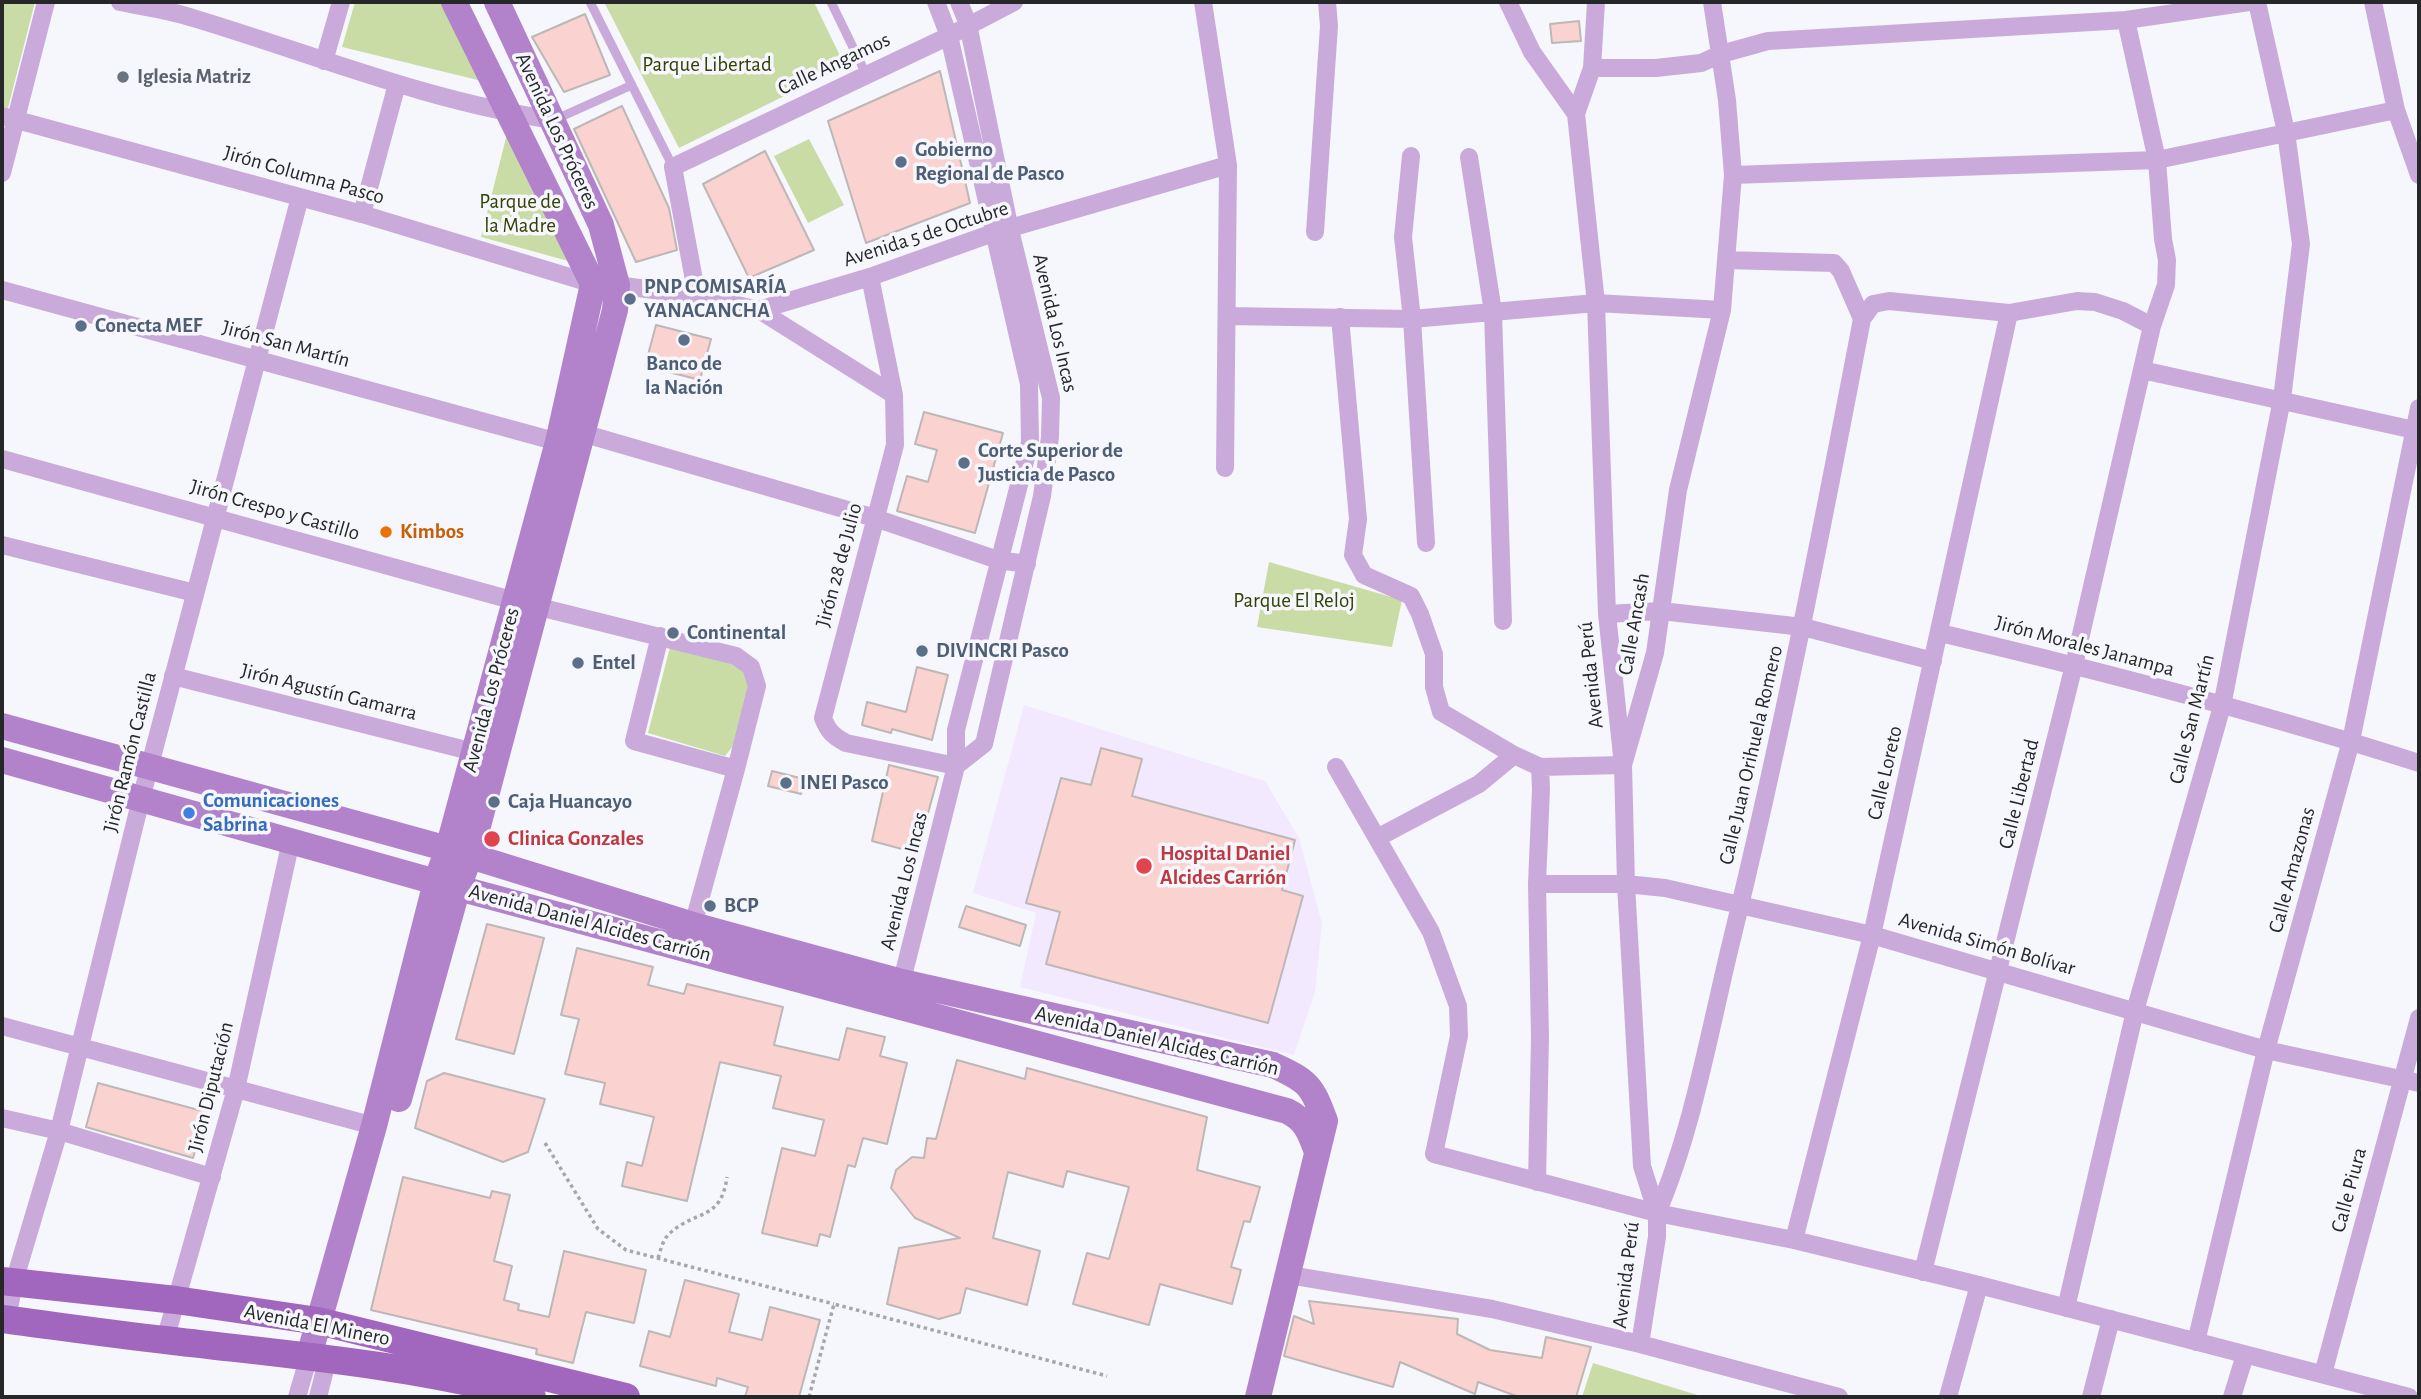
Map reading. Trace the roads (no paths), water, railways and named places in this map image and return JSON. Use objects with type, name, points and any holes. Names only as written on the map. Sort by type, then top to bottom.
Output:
[{"type":"main road","name":"Avenida El Minero","points":[[8,1281],[176,1300],[327,1323],[444,1364],[573,1390],[626,1397]]},
{"type":"main road","name":"Avenida El Minero","points":[[5,1319],[319,1357],[444,1364],[469,1389],[531,1397]]},
{"type":"street","points":[[2,173],[9,118],[46,2]]},
{"type":"street","points":[[120,2],[193,9],[324,61],[397,84],[508,114],[554,120]]},
{"type":"street","points":[[324,61],[341,2]]},
{"type":"street","name":"Avenida Los Próceres","points":[[454,2],[508,114],[605,284]]},
{"type":"street","name":"Avenida Los Próceres","points":[[318,1397],[319,1357],[374,1126],[459,853],[570,438],[605,284],[601,225],[497,2]]},
{"type":"street","name":"Avenida Los Incas","points":[[936,2],[949,36],[1051,398],[1051,437],[1042,496],[984,744],[956,766]]},
{"type":"street","name":"Avenida Los Incas","points":[[899,995],[956,766],[956,730],[1030,442],[1029,384],[1019,347],[968,24],[959,2]]},
{"type":"street","name":"Calle Angamos","points":[[673,167],[949,36],[1014,2]]},
{"type":"street","points":[[1203,2],[1228,165],[1226,468]]},
{"type":"street","points":[[1315,232],[1329,26],[1327,2]]},
{"type":"street","points":[[1508,2],[1532,52],[1576,114]]},
{"type":"street","name":"Avenida Perú","points":[[1597,2],[1592,68],[1576,114],[1596,303],[1607,614],[1623,765],[1626,884],[1642,1166],[1657,1213],[1657,1237],[1640,1344]]},
{"type":"street","name":"Calle Ancash","points":[[1623,765],[1655,653],[1678,490],[1722,310],[1733,175],[1721,54],[1712,2]]},
{"type":"street","points":[[1592,68],[1701,63],[1721,54],[1768,41],[2126,20],[2249,2]]},
{"type":"street","name":"Calle San Martín","points":[[2066,1308],[2135,1011],[2222,706],[2281,399],[2301,244],[2286,132],[2257,2]]},
{"type":"street","points":[[2373,2],[2396,110],[2419,175]]},
{"type":"street","name":"Calle Libertad","points":[[1923,1272],[2074,665],[2152,326],[2166,285],[2167,260],[2157,160],[2126,20]]},
{"type":"street","points":[[362,214],[397,84]]},
{"type":"street","points":[[1733,175],[2157,160],[2396,110]]},
{"type":"street","name":"Jirón Columna Pasco","points":[[9,118],[362,214],[605,284],[697,296],[759,310]]},
{"type":"street","points":[[1411,156],[1404,237],[1412,318],[1426,543]]},
{"type":"street","points":[[1469,157],[1493,312],[1503,621]]},
{"type":"street","name":"Avenida 5 de Octubre","points":[[759,310],[870,277],[1002,231],[1228,165]]},
{"type":"street","points":[[673,167],[697,296]]},
{"type":"street","name":"Jirón Ramón Castilla","points":[[5,1319],[8,1281],[60,1131],[141,799],[300,197]]},
{"type":"street","points":[[1726,260],[1834,263],[1868,312],[1889,301],[2009,313],[2077,301],[2095,302],[2123,311],[2152,326]]},
{"type":"street","name":"Jirón 28 de Julio","points":[[870,277],[894,395],[895,445],[823,718],[827,729],[846,743],[956,766]]},
{"type":"street","name":"Jirón San Martín","points":[[2,290],[257,359],[875,518],[998,560],[1027,564]]},
{"type":"street","points":[[1227,316],[1412,318],[1596,303],[1722,310]]},
{"type":"street","points":[[759,310],[894,395]]},
{"type":"street","name":"Calle Juan Orihuela Romero","points":[[1657,1213],[1675,1171],[1740,906],[1803,626],[1868,312]]},
{"type":"street","name":"Calle Loreto","points":[[1794,1240],[1872,934],[2009,313]]},
{"type":"street","points":[[1340,317],[1358,519],[1353,555],[1364,575],[1411,596],[1434,654],[1434,688],[1441,712],[1514,755],[1540,767],[1623,765]]},
{"type":"street","points":[[1019,347],[1037,342]]},
{"type":"street","points":[[2142,370],[2417,430]]},
{"type":"street","name":"Calle Amazonas","points":[[2196,1342],[2266,1049],[2351,741],[2417,430],[2419,408]]},
{"type":"street","name":"Jirón Crespo y Castillo","points":[[2,459],[526,603],[736,656],[751,667],[757,686],[692,925]]},
{"type":"street","points":[[2,545],[195,593]]},
{"type":"street","name":"Avenida Los Próceres","points":[[459,853],[474,752],[526,603]]},
{"type":"street","points":[[1607,614],[1661,611],[1803,626],[1933,661]]},
{"type":"street","name":"Jirón Morales Janampa","points":[[1940,633],[2074,665],[2351,741],[2419,763]]},
{"type":"street","points":[[660,636],[634,741],[736,769]]},
{"type":"street","name":"Jirón Agustín Gamarra","points":[[173,676],[474,752]]},
{"type":"street","name":"Avenida Daniel Alcides Carrión","points":[[2,726],[459,853],[692,925],[803,969]]},
{"type":"street","points":[[1377,838],[1479,785],[1514,755]]},
{"type":"street","name":"Avenida Daniel Alcides Carrión","points":[[2,760],[592,924],[803,969],[899,995],[1287,1111],[1300,1117],[1309,1129],[1317,1153]]},
{"type":"street","points":[[1336,766],[1431,932],[1458,1006],[1459,1036],[1434,1154],[1657,1213],[1794,1240],[1979,1285],[2323,1374],[2370,1392],[2409,1397]]},
{"type":"street","points":[[1537,1182],[1540,1038],[1537,884],[1540,767]]},
{"type":"street","name":"Jirón Diputación","points":[[165,1340],[236,1089],[291,841]]},
{"type":"street","name":"Avenida Simón Bolívar","points":[[1537,884],[1626,884],[1665,888],[1872,934],[2266,1049],[2411,1080]]},
{"type":"street","name":"Avenida Los Próceres","points":[[327,1323],[447,885]]},
{"type":"street","points":[[592,924],[600,896]]},
{"type":"street","name":"Avenida Daniel Alcides Carrión","points":[[899,995],[1273,1065],[1301,1078],[1315,1093],[1325,1121],[1317,1153]]},
{"type":"street","name":"Calle Piura","points":[[2323,1374],[2411,1080],[2419,1018]]},
{"type":"street","points":[[2,1026],[374,1126]]},
{"type":"street","points":[[2,1118],[60,1131],[212,1177]]},
{"type":"street","points":[[1258,1397],[1317,1153]]},
{"type":"street","points":[[1289,1275],[1492,1310],[1640,1344],[1804,1393],[1839,1397]]},
{"type":"street","points":[[1948,1397],[1979,1285]]},
{"type":"street","points":[[2091,1397],[2111,1320]]},
{"type":"street","points":[[2232,1397],[2245,1355]]},
{"type":"street","name":"Avenida Los Próceres","points":[[297,1397],[319,1357]]},
{"type":"lane","points":[[590,2],[673,167]]},
{"type":"lane","points":[[831,2],[866,74]]},
{"type":"lane","points":[[554,120],[632,85]]},
{"type":"place","name":"Iglesia Matriz","points":[[123,77]]},
{"type":"place","name":"Gobierno Regional de Pasco","points":[[901,162]]},
{"type":"place","name":"PNP COMISARÍA YANACANCHA","points":[[630,299]]},
{"type":"place","name":"Conecta MEF","points":[[81,326]]},
{"type":"place","name":"Banco de la Nación","points":[[684,340]]},
{"type":"place","name":"Corte Superior de Justicia de Pasco","points":[[964,463]]},
{"type":"place","name":"Kimbos","points":[[386,532]]},
{"type":"place","name":"Continental","points":[[673,633]]},
{"type":"place","name":"DIVINCRI Pasco","points":[[922,651]]},
{"type":"place","name":"Entel","points":[[578,663]]},
{"type":"place","name":"INEI Pasco","points":[[786,783]]},
{"type":"place","name":"Caja Huancayo","points":[[494,802]]},
{"type":"place","name":"Comunicaciones Sabrina","points":[[189,813]]},
{"type":"place","name":"Clinica Gonzales","points":[[492,839]]},
{"type":"place","name":"Hospital Daniel Alcides Carrión","points":[[1144,866]]},
{"type":"place","name":"BCP","points":[[710,906]]},
{"type":"park label","name":"Parque Libertad","points":[[707,65]]},
{"type":"park label","name":"Parque de la Madre","points":[[520,214]]},
{"type":"park label","name":"Parque El Reloj","points":[[1294,601]]}]
